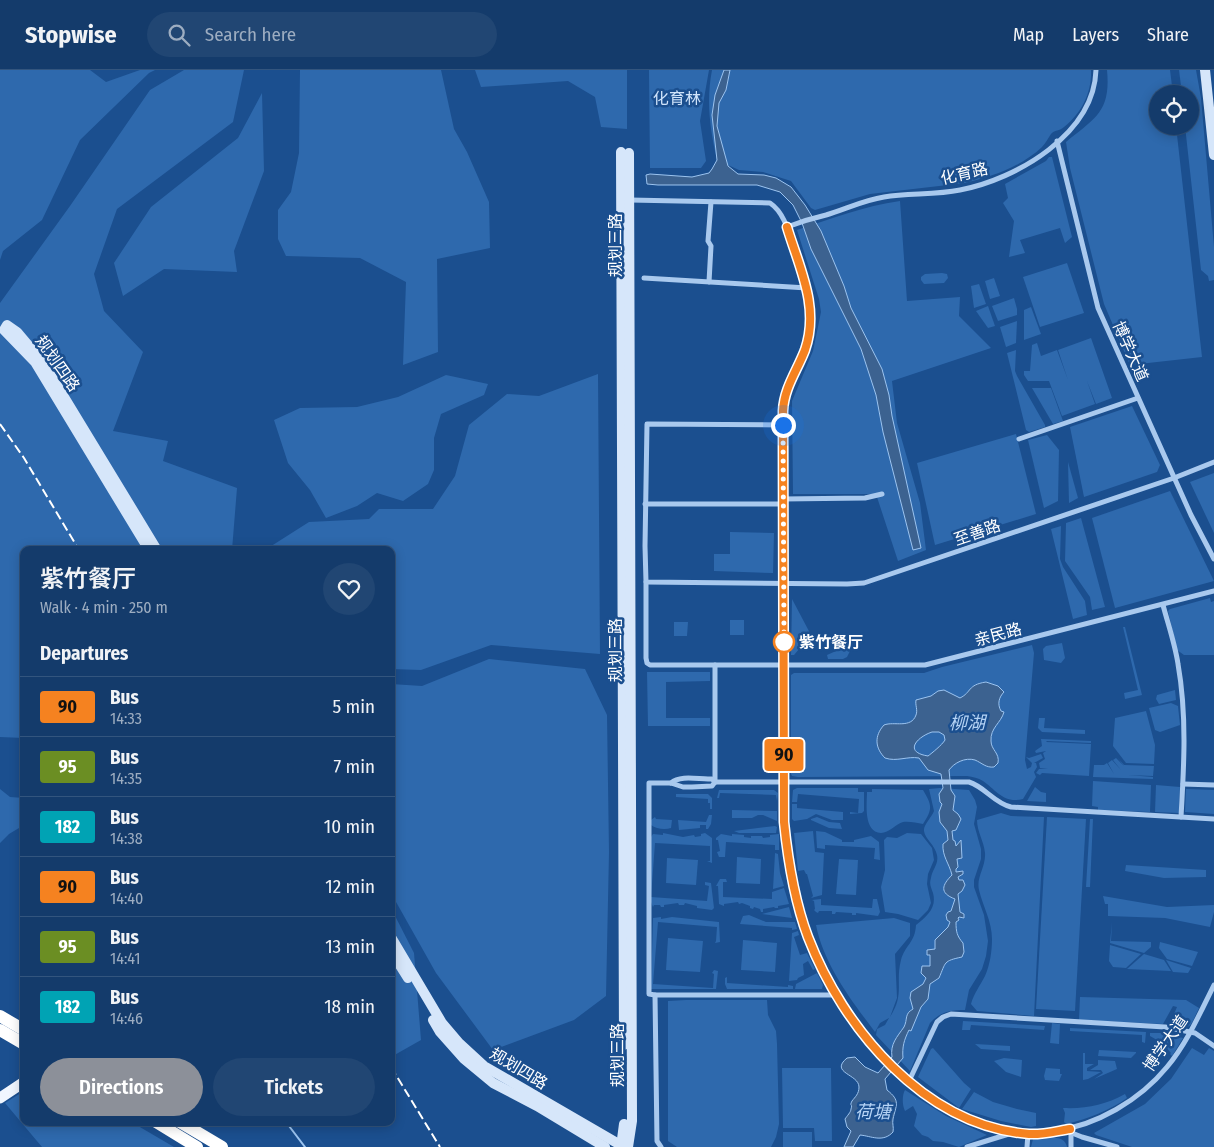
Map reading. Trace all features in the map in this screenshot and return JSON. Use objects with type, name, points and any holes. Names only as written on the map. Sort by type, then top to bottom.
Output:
[{"type":"highway","points":[[0,1016],[20,1028]]},
{"type":"highway","points":[[0,1030],[20,1042]]},
{"type":"highway","points":[[163,1126],[197,1147]]},
{"type":"highway","points":[[187,1126],[222,1147]]},
{"type":"main road","points":[[1205,70],[1214,155]]},
{"type":"main road","name":"规划三路","points":[[624,1045],[626,583],[630,200],[625,153],[626,583],[632,1121],[624,1147]]},
{"type":"main road","name":"规划四路","points":[[148,546],[35,362],[4,330],[7,325],[17,332],[44,364],[154,546]]},
{"type":"main road","name":"规划四路","points":[[395,943],[442,1023],[459,1043],[484,1066],[624,1147]]},
{"type":"main road","name":"规划四路","points":[[395,958],[440,1032],[464,1060],[493,1083],[605,1147]]},
{"type":"main road","points":[[0,1098],[20,1085]]},
{"type":"main road","points":[[624,1124],[624,1147]]},
{"type":"street","name":"化育路","points":[[787,227],[885,197],[960,190],[988,183],[1001,177],[1036,159],[1074,125],[1086,108],[1092,94],[1096,70]]},
{"type":"street","name":"博学大道","points":[[1057,141],[1098,308],[1174,478],[1214,559]]},
{"type":"street","points":[[630,200],[770,203],[778,210],[787,227],[807,288],[811,309],[809,336],[805,350],[783,400],[784,822],[798,903],[808,938],[824,971],[837,995],[876,1050],[903,1076],[939,1104],[964,1117],[998,1129],[1028,1134],[1071,1131],[1082,1138],[1117,1147]]},
{"type":"street","points":[[709,282],[711,246],[708,241],[710,202]]},
{"type":"street","points":[[644,278],[807,288]]},
{"type":"street","points":[[1019,439],[1138,398]]},
{"type":"street","points":[[646,582],[647,424],[783,425]]},
{"type":"street","name":"至善路","points":[[646,582],[864,583],[1174,478],[1214,462]]},
{"type":"street","points":[[645,504],[865,498],[882,494]]},
{"type":"street","name":"亲民路","points":[[646,582],[647,663],[650,665],[926,665],[1214,591]]},
{"type":"street","points":[[1162,605],[1178,664],[1185,750],[1181,817]]},
{"type":"street","points":[[715,665],[715,782],[712,786],[700,787],[649,783],[648,991],[650,995],[837,995]]},
{"type":"street","points":[[671,784],[681,779],[712,779],[715,782],[969,782],[977,785],[996,800],[1011,807],[1214,819]]},
{"type":"street","points":[[1183,784],[1214,785]]},
{"type":"street","name":"博学大道","points":[[1071,1131],[1104,1116],[1138,1095],[1167,1067],[1191,1032],[1214,985]]},
{"type":"street","points":[[655,995],[657,1141],[661,1147]]},
{"type":"street","points":[[909,1081],[937,1022],[951,1014],[1148,1026],[1191,1032],[1214,1046]]},
{"type":"street","points":[[1071,1131],[1071,1147]]},
{"type":"street","points":[[967,1147],[1015,1132]]},
{"type":"street","points":[[1027,1147],[1028,1134]]},
{"type":"green space","points":[[0,70],[90,70],[106,82],[140,70],[155,70],[149,73],[80,140],[42,220],[3,251],[0,260]]},
{"type":"green space","points":[[184,70],[244,70],[233,122],[117,209],[94,274],[104,311],[143,352],[113,431],[168,441],[163,461],[237,488],[232,546],[20,546],[20,738],[0,737],[0,303],[150,90]]},
{"type":"green space","points":[[300,70],[441,70],[454,129],[467,152],[489,202],[490,248],[437,259],[438,352],[403,365],[406,282],[360,258],[286,256],[278,239],[278,210],[291,192],[299,153]]},
{"type":"green space","points":[[475,70],[627,70],[627,129],[601,127],[595,97],[568,81],[481,87]]},
{"type":"green space","name":"化育林","points":[[649,70],[709,70],[700,121],[706,161],[701,168],[650,168]]},
{"type":"green space","points":[[712,70],[1091,70],[1091,78],[1085,102],[1076,115],[1062,128],[1052,133],[1034,154],[1016,165],[986,178],[965,183],[870,194],[815,210],[811,208],[791,181],[763,172],[739,170],[717,160],[712,138],[710,115],[709,93]]},
{"type":"green space","points":[[1107,70],[1170,70],[1172,85],[1149,85],[1149,135],[1177,135],[1202,357],[1130,365],[1104,304],[1070,168],[1066,142],[1099,113],[1106,96],[1108,84]]},
{"type":"green space","points":[[1179,70],[1196,70],[1199,85],[1181,85]]},
{"type":"green space","points":[[1199,87],[1214,247],[1214,280],[1209,281],[1208,276],[1201,270],[1186,135],[1199,135]]},
{"type":"green space","points":[[262,93],[264,171],[234,251],[237,272],[164,269],[123,296],[114,263],[151,207],[238,138]]},
{"type":"green space","points":[[1049,157],[1052,157],[1072,237],[1065,243],[1060,228],[1020,240],[1025,253],[1009,257],[1014,221],[1003,203],[1008,198],[1005,184],[1046,161]]},
{"type":"green space","points":[[900,201],[907,301],[960,297],[959,316],[991,348],[892,381],[897,423],[920,503],[926,550],[898,561],[876,494],[793,494],[792,401],[813,351],[821,312],[819,299],[797,230],[861,209]]},
{"type":"green space","points":[[1067,263],[1084,313],[1040,327],[1023,277]]},
{"type":"green space","points":[[925,274],[947,274],[948,278],[944,283],[924,284],[921,280],[921,277]]},
{"type":"green space","points":[[994,278],[1000,296],[990,299],[985,281]]},
{"type":"green space","points":[[979,284],[986,304],[974,308],[971,286]]},
{"type":"green space","points":[[1014,298],[1017,315],[998,321],[992,306]]},
{"type":"green space","points":[[988,306],[995,326],[988,328],[976,311]]},
{"type":"green space","points":[[1031,307],[1041,334],[1024,340],[1024,310]]},
{"type":"green space","points":[[1017,321],[1016,343],[1006,347],[1000,327]]},
{"type":"green space","points":[[1091,338],[1112,398],[1096,404],[1087,381],[1095,404],[1062,416],[1049,381],[1028,381],[1024,375],[1024,371],[1030,371],[1032,345],[1037,343],[1041,356],[1057,350],[1068,380],[1058,350]]},
{"type":"green space","points":[[1016,350],[1015,371],[1045,425],[1045,427],[1029,432],[1026,430],[1007,353]]},
{"type":"green space","points":[[598,374],[600,654],[491,645],[421,670],[395,669],[395,546],[271,546],[309,522],[369,519],[379,509],[433,509],[455,476],[469,425],[507,394],[539,396]]},
{"type":"green space","points":[[446,375],[488,384],[484,395],[441,414],[434,438],[434,470],[428,484],[403,501],[377,493],[357,506],[326,518],[310,490],[288,463],[274,420],[300,408],[357,407],[398,397]]},
{"type":"green space","points":[[1032,388],[1051,388],[1063,421],[1053,424]]},
{"type":"green space","points":[[1132,406],[1160,465],[1157,472],[1084,497],[1070,427]]},
{"type":"green space","points":[[1016,434],[1036,514],[935,545],[917,463]]},
{"type":"green space","points":[[1047,435],[1059,450],[1058,501],[1044,508],[1028,440]]},
{"type":"green space","points":[[1068,462],[1078,498],[1069,503]]},
{"type":"green space","points":[[1214,473],[1214,533],[1190,482]]},
{"type":"green space","points":[[1170,491],[1214,581],[1115,608],[1092,518]]},
{"type":"green space","points":[[1081,518],[1105,607],[1092,610],[1090,597],[1065,561],[1066,523]]},
{"type":"green space","points":[[1061,526],[1060,559],[1063,567],[1085,601],[1087,615],[1073,619],[1051,529]]},
{"type":"green space","points":[[730,532],[774,533],[773,573],[714,571],[714,554],[730,554]]},
{"type":"green space","points":[[1210,598],[1211,602],[1214,601],[1214,655],[1184,655],[1177,650],[1168,611]]},
{"type":"green space","points":[[792,599],[811,635],[794,655],[791,655]]},
{"type":"green space","points":[[730,620],[744,620],[744,635],[730,635]]},
{"type":"green space","points":[[674,622],[688,622],[687,636],[674,636]]},
{"type":"green space","points":[[1123,627],[1125,627],[1142,695],[1125,699],[1124,693],[1138,690]]},
{"type":"green space","points":[[1062,643],[1065,658],[1061,663],[1044,660],[1043,649],[1046,646]]},
{"type":"green space","points":[[1032,645],[1034,653],[1025,760],[1027,769],[1031,767],[1032,763],[1026,757],[1029,758],[1041,754],[1043,758],[1034,763],[1036,763],[1037,767],[1034,772],[1036,777],[1023,799],[1011,800],[1005,798],[983,781],[967,776],[792,776],[791,675],[794,673],[924,673]]},
{"type":"green space","points":[[845,647],[851,649],[847,657],[843,659],[828,659],[827,655]]},
{"type":"green space","points":[[489,659],[585,669],[607,715],[609,852],[606,996],[574,1020],[493,1050],[436,973],[395,900],[395,684],[422,686]]},
{"type":"green space","points":[[647,672],[710,672],[710,681],[666,682],[666,718],[710,718],[710,726],[648,726]]},
{"type":"green space","points":[[1175,690],[1176,700],[1159,704],[1156,699],[1157,695]]},
{"type":"green space","points":[[1171,703],[1178,706],[1180,725],[1160,732],[1155,730],[1149,708]]},
{"type":"green space","points":[[1146,711],[1155,745],[1154,764],[1126,763],[1113,746],[1115,718]]},
{"type":"green space","points":[[1039,718],[1045,718],[1044,728],[1085,730],[1085,734],[1042,732],[1038,728]]},
{"type":"green space","points":[[1041,739],[1091,741],[1091,743],[1046,742],[1091,744],[1089,776],[1042,773],[1040,775],[1036,773],[1039,769],[1048,768],[1040,768],[1039,763],[1045,759],[1043,753],[1046,751],[1036,753],[1035,751],[1042,746]]},
{"type":"green space","points":[[1117,757],[1124,765],[1154,766],[1153,776],[1128,775],[1153,777],[1153,779],[1093,777],[1094,765],[1104,765],[1107,763],[1114,774],[1108,763],[1112,760],[1121,770],[1113,760],[1116,758],[1124,766]]},
{"type":"green space","points":[[1093,781],[1151,785],[1150,812],[1098,810],[1098,807],[1092,806]]},
{"type":"green space","points":[[1156,785],[1180,787],[1179,813],[1155,812]]},
{"type":"green space","points":[[1035,787],[1041,792],[1046,793],[1046,802],[1027,801]]},
{"type":"green space","points":[[797,788],[858,788],[858,792],[864,792],[864,811],[862,813],[850,814],[850,812],[858,813],[859,799],[798,794],[797,802],[792,802],[793,790]]},
{"type":"green space","points":[[0,789],[10,797],[20,798],[20,827],[9,834],[0,843]]},
{"type":"green space","points":[[872,789],[923,790],[930,803],[930,811],[923,824],[903,822],[884,833],[875,831],[871,828],[867,816],[867,792],[872,792]]},
{"type":"green space","points":[[929,789],[969,790],[975,800],[977,807],[974,824],[981,849],[981,859],[974,880],[974,887],[984,915],[988,941],[982,969],[969,990],[965,1010],[946,1012],[930,1023],[910,1071],[876,1035],[877,1029],[885,1025],[889,1018],[880,1023],[875,1032],[848,995],[832,968],[825,954],[816,925],[894,918],[910,923],[910,936],[895,954],[897,998],[890,1017],[897,1002],[901,960],[914,936],[916,925],[927,915],[934,903],[930,882],[937,861],[937,855],[926,837],[924,829],[934,811]]},
{"type":"green space","points":[[1186,789],[1214,790],[1214,814],[1185,812]]},
{"type":"green space","points":[[719,790],[774,790],[778,793],[777,801],[776,795],[720,793],[719,798],[717,798]]},
{"type":"green space","points":[[676,794],[708,794],[712,798],[712,809],[710,809],[708,799],[676,797]]},
{"type":"green space","points":[[792,804],[797,804],[797,808],[843,812],[843,820],[832,820],[816,814],[807,819],[794,821],[792,819]]},
{"type":"green space","points":[[732,810],[777,811],[777,821],[763,815],[752,818],[732,818]]},
{"type":"green space","points":[[1001,813],[1011,816],[1044,817],[1034,1016],[977,1011],[971,1004],[987,972],[992,944],[991,926],[978,885],[985,853],[977,820]]},
{"type":"green space","points":[[709,815],[712,815],[711,824],[708,829],[706,829],[706,825],[700,825],[700,828],[679,830],[678,820],[706,822]]},
{"type":"green space","points":[[655,817],[656,819],[672,820],[671,828],[661,829],[651,825],[651,820]]},
{"type":"green space","points":[[817,817],[829,822],[840,823],[842,829],[829,828],[811,820]]},
{"type":"green space","points":[[1047,817],[1086,819],[1075,1011],[1036,1009]]},
{"type":"green space","points":[[1090,819],[1093,819],[1090,887],[1086,887]]},
{"type":"green space","points":[[777,827],[776,833],[739,833],[734,831]]},
{"type":"green space","points":[[813,831],[815,852],[824,853],[822,895],[811,898],[813,896],[807,874],[804,870],[798,871],[794,833]]},
{"type":"green space","points":[[816,831],[825,832],[842,840],[842,842],[854,842],[854,840],[871,836],[879,842],[880,860],[874,859],[875,848],[825,845],[825,849],[817,848]]},
{"type":"green space","points":[[663,833],[683,837],[694,835],[695,837],[705,833],[712,838],[712,863],[707,861],[710,861],[710,846],[655,843],[651,897],[651,837],[653,834],[663,835]]},
{"type":"green space","points":[[907,833],[921,834],[932,848],[934,860],[928,874],[927,884],[931,903],[928,910],[918,920],[885,912],[881,887],[885,870],[884,840],[887,837],[897,838]]},
{"type":"green space","points":[[721,834],[732,836],[732,834],[744,835],[744,837],[751,838],[751,836],[762,836],[763,838],[779,834],[779,850],[775,850],[775,845],[726,842],[725,857],[719,857],[717,852],[720,851],[716,838]]},
{"type":"green space","points":[[775,853],[778,854],[780,873],[784,886],[773,889]]},
{"type":"green space","points":[[737,857],[761,859],[760,884],[736,883]]},
{"type":"green space","points":[[667,858],[698,860],[696,885],[666,883]]},
{"type":"green space","points":[[839,859],[858,860],[856,895],[836,894]]},
{"type":"green space","points":[[1126,865],[1206,870],[1206,877],[1164,878],[1125,871]]},
{"type":"green space","points":[[720,879],[726,879],[727,882],[723,882],[723,897],[772,899],[772,892],[784,888],[789,904],[778,906],[778,908],[763,909],[763,912],[760,909],[754,907],[753,909],[738,902],[724,904],[724,906],[719,904],[718,886],[716,886]]},
{"type":"green space","points":[[705,882],[711,883],[714,908],[712,910],[697,908],[697,906],[685,903],[684,905],[679,905],[678,903],[664,905],[664,907],[654,905],[653,907],[651,897],[707,901],[709,886],[705,885]]},
{"type":"green space","points":[[1103,896],[1167,907],[1214,905],[1214,912],[1210,927],[1165,918],[1108,916],[1108,904],[1105,904]]},
{"type":"green space","points":[[821,899],[821,905],[872,908],[873,899],[877,899],[880,912],[878,916],[836,912],[832,914],[832,911],[819,911],[818,913],[814,910],[814,901],[812,900]]},
{"type":"green space","points":[[789,907],[792,918],[762,914]]},
{"type":"green space","points":[[749,915],[766,922],[795,922],[797,929],[740,924],[743,916]]},
{"type":"green space","points":[[395,916],[414,953],[421,1040],[395,1055]]},
{"type":"green space","points":[[661,917],[661,919],[672,917],[719,922],[720,942],[715,943],[717,927],[658,922],[653,984],[713,988],[714,974],[712,973],[714,970],[718,971],[716,989],[651,989],[653,918]]},
{"type":"green space","points":[[1112,922],[1111,941],[1151,942],[1151,947],[1144,953],[1110,943]]},
{"type":"green space","points":[[798,931],[799,935],[794,937],[800,955],[807,953],[815,969],[813,970],[808,961],[803,964],[804,975],[797,980],[789,981],[792,933]]},
{"type":"green space","points":[[668,938],[703,941],[700,972],[666,970]]},
{"type":"green space","points":[[743,940],[777,943],[775,972],[741,970]]},
{"type":"green space","points":[[1160,942],[1198,952],[1192,966],[1167,959],[1159,948]]},
{"type":"green space","points":[[1110,945],[1141,954],[1126,968],[1113,967],[1109,961]]},
{"type":"green space","points":[[1144,954],[1164,960],[1171,971],[1127,969]]},
{"type":"green space","points":[[1166,960],[1191,968],[1188,973],[1173,972]]},
{"type":"green space","points":[[817,973],[823,985],[822,989],[795,989],[796,984]]},
{"type":"green space","points":[[727,977],[727,983],[788,987],[788,985],[793,986],[793,989],[727,989],[725,978]]},
{"type":"green space","points":[[1080,997],[1186,1000],[1199,1008],[1191,1024],[1182,1028],[1169,1026],[1177,1007],[1173,1006],[1163,1024],[1079,1020]]},
{"type":"green space","points":[[767,1000],[768,1015],[776,1031],[777,1044],[779,1124],[771,1147],[677,1147],[668,1141],[668,1001]]},
{"type":"green space","points":[[963,1021],[1045,1026],[1044,1030],[971,1025],[970,1030],[962,1030]]},
{"type":"green space","points":[[1052,1023],[1060,1024],[1059,1044],[1050,1043]]},
{"type":"green space","points":[[1070,1028],[1146,1032],[1145,1043],[1142,1042],[1142,1035],[1070,1031]]},
{"type":"green space","points":[[1150,1033],[1164,1033],[1183,1038],[1172,1056],[1159,1039],[1157,1040],[1150,1036]]},
{"type":"green space","points":[[975,1044],[1010,1046],[1010,1051],[981,1049]]},
{"type":"green space","points":[[933,1048],[971,1089],[959,1108],[918,1077]]},
{"type":"green space","points":[[1192,1048],[1204,1055],[1209,1048],[1214,1051],[1214,1147],[1132,1147],[1094,1133],[1145,1104],[1171,1079]]},
{"type":"green space","points":[[1099,1050],[1136,1053],[1131,1058],[1098,1056]]},
{"type":"green space","points":[[1083,1053],[1085,1053],[1085,1064],[1094,1064],[1087,1068],[1087,1071],[1101,1072],[1083,1080]]},
{"type":"green space","points":[[1004,1058],[1022,1060],[1021,1077],[1006,1072],[994,1061]]},
{"type":"green space","points":[[1098,1060],[1115,1061],[1117,1069],[1094,1079],[1103,1073],[1101,1070],[1090,1070],[1098,1065]]},
{"type":"green space","points":[[782,1068],[831,1068],[832,1141],[815,1141],[814,1128],[783,1128]]},
{"type":"green space","points":[[1046,1068],[1060,1069],[1060,1074],[1062,1074],[1059,1081],[1045,1080]]},
{"type":"green space","points":[[905,1090],[946,1116],[987,1135],[959,1147],[933,1141],[922,1135],[914,1126],[917,1114],[913,1106],[905,1111],[904,1109],[903,1097]]},
{"type":"green space","points":[[974,1092],[993,1102],[1036,1113],[1036,1126],[1031,1127],[1001,1121],[962,1109]]},
{"type":"green space","points":[[20,1094],[20,1121],[5,1103]]},
{"type":"green space","points":[[1125,1094],[1127,1098],[1105,1111],[1074,1122],[1066,1124],[1064,1122],[1065,1113],[1063,1108],[1095,1106]]},
{"type":"green space","points":[[24,1126],[138,1126],[174,1147],[42,1147]]},
{"type":"green space","points":[[783,1132],[812,1132],[812,1147],[783,1147]]},
{"type":"green space","points":[[1039,1137],[1060,1139],[1066,1143],[1067,1147],[1031,1147],[1033,1139]]},
{"type":"water","points":[[724,70],[730,70],[726,90],[719,103],[717,126],[728,166],[738,174],[764,175],[776,178],[791,187],[821,231],[851,308],[882,369],[921,548],[913,550],[883,432],[876,395],[861,349],[811,249],[802,223],[793,205],[780,192],[757,185],[647,184],[646,175],[650,174],[692,177],[709,173],[712,169],[717,160],[712,115],[715,95]]},
{"type":"water","points":[[986,682],[998,686],[1004,692],[999,703],[1001,711],[1004,712],[991,736],[991,744],[998,757],[998,763],[991,767],[975,760],[967,759],[957,763],[949,770],[951,790],[955,796],[953,810],[961,819],[956,830],[952,831],[956,846],[961,840],[962,858],[957,859],[958,867],[956,872],[963,871],[963,874],[958,877],[959,880],[963,880],[965,885],[958,894],[960,912],[964,914],[964,918],[959,917],[956,925],[958,936],[963,943],[964,952],[962,957],[948,961],[944,965],[939,978],[930,984],[928,999],[921,1007],[911,1031],[909,1030],[906,1037],[903,1047],[903,1058],[885,1079],[887,1090],[896,1100],[893,1132],[881,1138],[860,1135],[853,1147],[844,1147],[851,1131],[847,1127],[845,1119],[859,1087],[855,1079],[843,1070],[841,1067],[842,1063],[847,1058],[855,1057],[865,1067],[878,1073],[892,1057],[892,1048],[895,1041],[904,1027],[908,1013],[913,1009],[910,998],[911,992],[923,984],[926,978],[921,973],[922,966],[930,966],[930,955],[927,955],[927,950],[935,949],[935,940],[948,927],[950,922],[947,920],[946,915],[951,911],[955,899],[944,891],[944,885],[952,875],[943,848],[943,844],[948,840],[947,831],[940,822],[939,812],[942,804],[939,794],[943,788],[941,774],[928,770],[919,758],[885,758],[879,750],[877,738],[884,725],[906,723],[914,719],[917,713],[916,700],[944,690],[960,698],[980,683]],"holes":[[[932,732],[939,732],[944,735],[945,740],[928,756],[916,751],[914,748],[915,744],[922,737]]]},
{"type":"waterway","points":[[289,1126],[305,1147]]},
{"type":"railway","points":[[0,424],[24,458],[77,546]]},
{"type":"railway","points":[[395,1074],[440,1147]]},
{"type":"bus line","name":"90","points":[[787,227],[807,288],[811,309],[808,342],[783,400],[784,822],[791,875],[808,938],[832,987],[876,1050],[909,1081],[939,1104],[974,1121],[998,1129],[1036,1134],[1070,1129]]},
{"type":"place","name":"紫竹餐厅","points":[[784,642]]},
{"type":"route","points":[[783,425],[784,642]]},
{"type":"water label","name":"柳湖","points":[[967,723]]},
{"type":"water label","name":"荷塘","points":[[873,1112]]}]
